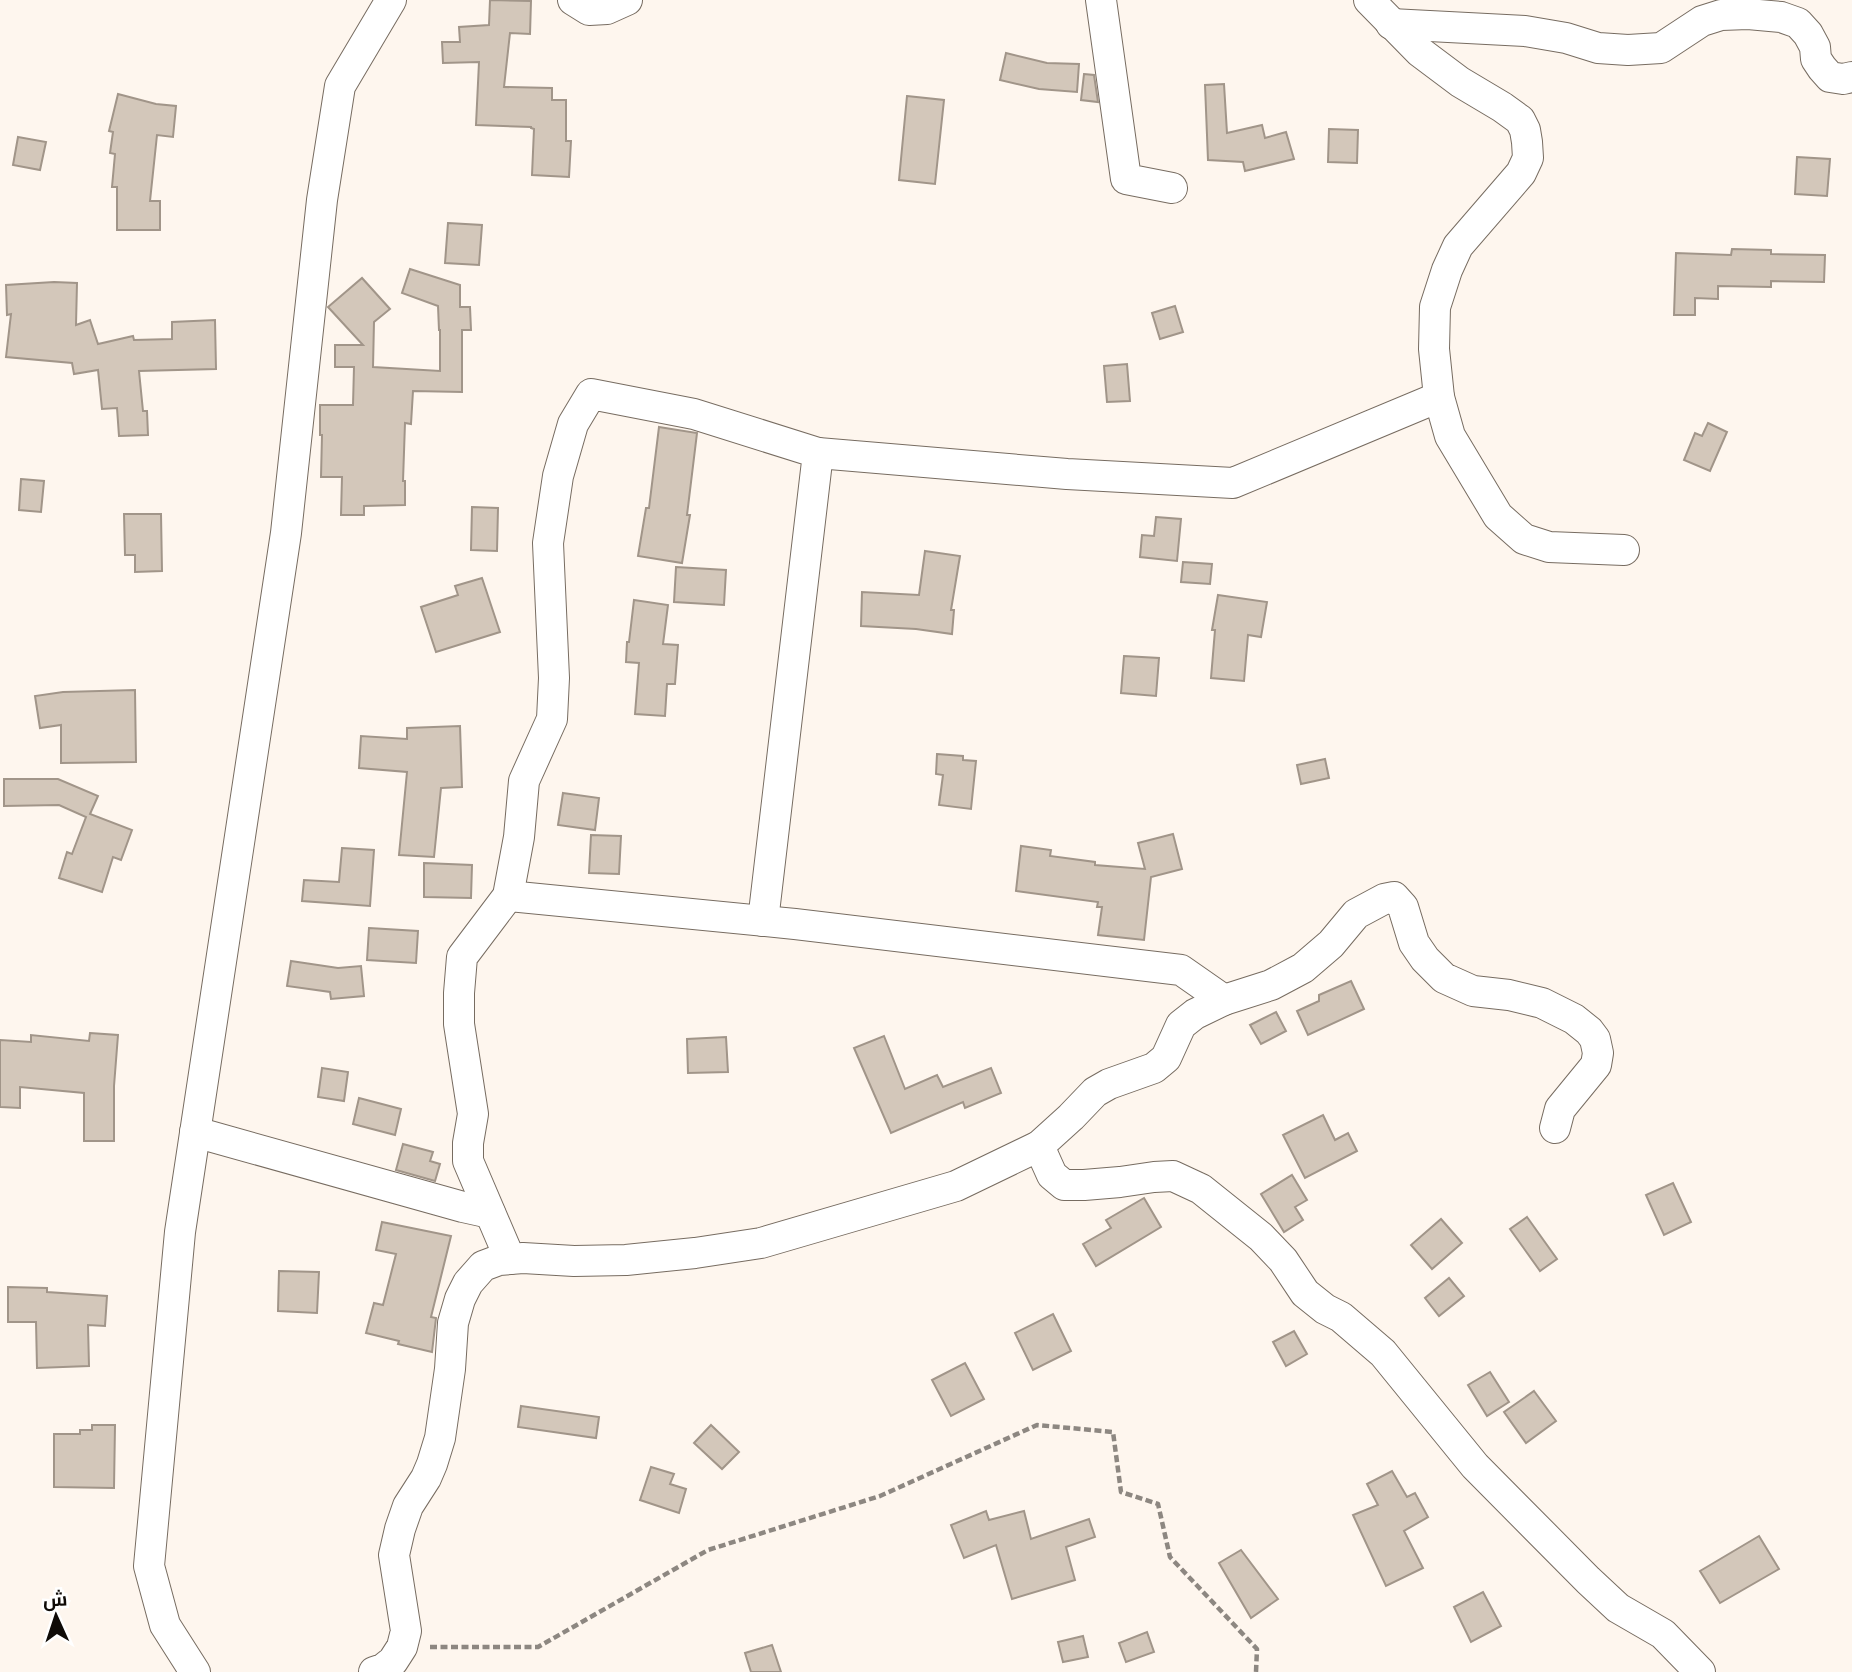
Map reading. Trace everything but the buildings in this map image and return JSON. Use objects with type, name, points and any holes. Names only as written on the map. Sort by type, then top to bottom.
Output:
[{"type":"street","points":[[195,1672],[165,1625],[149,1566],[180,1232],[286,533],[323,200],[340,86],[391,0]]},
{"type":"street","points":[[573,0],[589,10],[607,9],[627,0]]},
{"type":"street","points":[[1101,0],[1126,179],[1172,188]]},
{"type":"street","points":[[1369,0],[1420,52],[1460,82],[1520,120],[1525,130],[1528,158],[1521,173],[1458,246],[1435,307],[1434,349],[1440,397],[1450,436],[1498,516],[1524,539],[1549,547],[1625,550]]},
{"type":"street","points":[[1391,24],[1525,31],[1566,38],[1598,48],[1628,50],[1661,48],[1702,21],[1721,15],[1781,17],[1798,23],[1808,34],[1815,47],[1816,58],[1829,77],[1852,77]]},
{"type":"street","points":[[510,1259],[468,1161],[473,1114],[458,1024],[458,993],[463,957],[508,896],[519,837],[524,781],[552,719],[554,678],[548,543],[558,476],[573,424],[591,394],[694,414],[818,453],[1067,474],[1233,483],[1440,397]]},
{"type":"street","points":[[763,921],[818,453]]},
{"type":"street","points":[[508,896],[763,921],[1181,970],[1224,1000]]},
{"type":"street","points":[[374,1672],[393,1661],[402,1647],[406,1624],[394,1555],[408,1506],[426,1478],[440,1437],[450,1369],[453,1323],[460,1299],[468,1283],[483,1266],[510,1259],[626,1260],[761,1243],[956,1186],[1040,1146],[1094,1092],[1154,1068],[1166,1058],[1181,1025],[1195,1014],[1224,1000],[1271,985],[1303,968],[1331,944],[1356,914],[1384,899],[1394,897],[1403,906],[1414,943],[1444,978],[1473,991],[1509,995],[1542,1003],[1574,1019],[1595,1039],[1598,1053],[1596,1065],[1560,1109],[1555,1128]]},
{"type":"street","points":[[195,1132],[490,1213]]},
{"type":"street","points":[[1040,1146],[1052,1175],[1064,1185],[1173,1176],[1201,1189],[1283,1259],[1305,1293],[1325,1309],[1341,1317],[1382,1353],[1475,1466],[1588,1580],[1618,1608],[1663,1634],[1700,1672]]},
{"type":"path","points":[[402,1647],[538,1647],[708,1550],[880,1496],[1037,1425],[1113,1432],[1121,1492],[1158,1504],[1170,1557],[1257,1650],[1256,1672]]}]
